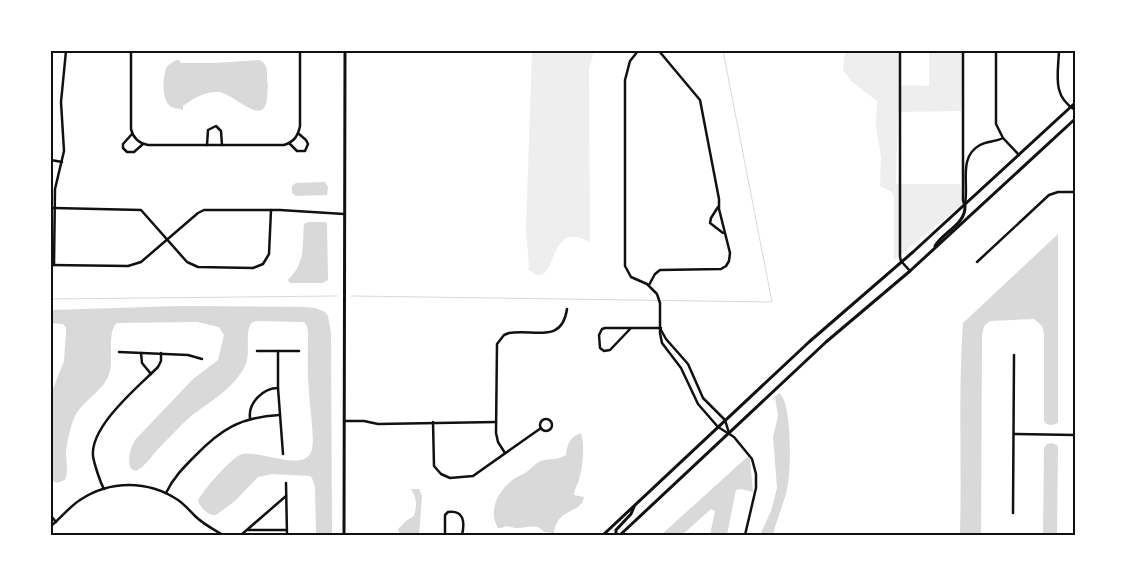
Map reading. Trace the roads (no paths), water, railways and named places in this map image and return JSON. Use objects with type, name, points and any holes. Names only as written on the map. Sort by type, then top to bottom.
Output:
[{"type":"main road","points":[[344,535],[345,51]]},
{"type":"main road","points":[[603,535],[809,342],[965,206],[1075,103]]},
{"type":"main road","points":[[620,535],[826,342],[910,271],[1075,119]]},
{"type":"main road","points":[[934,249],[937,243],[962,217],[965,206]]},
{"type":"main road","points":[[616,535],[616,530],[631,514],[636,504]]},
{"type":"street","points":[[66,51],[61,102],[64,152],[55,189],[53,265],[128,266],[137,264],[204,210],[270,210],[344,214]]},
{"type":"street","points":[[131,51],[131,129],[135,138],[142,144],[207,145],[284,145],[289,143],[298,134],[300,120],[300,51]]},
{"type":"street","points":[[638,51],[630,61],[624,80],[624,260],[626,270],[631,277],[649,285],[657,294],[660,303],[662,343],[681,368],[698,404],[718,427],[729,433],[749,454],[755,469],[756,488],[745,535]]},
{"type":"street","points":[[649,285],[655,274],[660,270],[717,270],[726,266],[730,256],[700,100],[659,51]]},
{"type":"street","points":[[900,51],[899,241],[900,257],[910,271]]},
{"type":"street","points":[[963,51],[963,200],[965,206]]},
{"type":"street","points":[[996,51],[996,118],[998,129],[1018,156]]},
{"type":"street","points":[[1058,51],[1059,94],[1066,105],[1075,110]]},
{"type":"street","points":[[207,145],[208,130],[216,126],[222,131],[222,145]]},
{"type":"street","points":[[132,134],[125,139],[123,144],[126,152],[134,152],[142,144]]},
{"type":"street","points":[[289,143],[297,151],[305,151],[308,144],[298,134]]},
{"type":"street","points":[[965,206],[966,163],[969,153],[984,143],[1003,138]]},
{"type":"street","points":[[51,160],[62,162]]},
{"type":"street","points":[[977,262],[1049,195],[1058,192],[1075,192]]},
{"type":"street","points":[[719,206],[710,223],[725,234]]},
{"type":"street","points":[[54,208],[132,208],[141,210],[187,262],[198,267],[257,266],[263,264],[269,254],[270,210]]},
{"type":"street","points":[[505,453],[496,438],[496,349],[500,339],[509,333],[553,332],[564,322],[567,309]]},
{"type":"street","points":[[631,328],[610,350],[604,351],[600,348],[599,335],[602,329],[631,328],[661,328]]},
{"type":"street","points":[[661,328],[666,339],[692,369],[703,398],[725,420],[729,433]]},
{"type":"street","points":[[257,351],[299,351]]},
{"type":"street","points":[[278,351],[279,415],[283,454]]},
{"type":"street","points":[[119,352],[188,355],[202,359]]},
{"type":"street","points":[[141,353],[142,363],[151,374]]},
{"type":"street","points":[[104,489],[93,456],[95,441],[106,421],[158,367],[161,353]]},
{"type":"street","points":[[1013,513],[1014,355]]},
{"type":"street","points":[[250,418],[251,408],[258,398],[269,389],[278,388]]},
{"type":"street","points":[[166,493],[179,472],[211,440],[225,429],[250,418],[279,415]]},
{"type":"street","points":[[542,420],[551,421],[550,430],[544,431],[541,428],[542,420]]},
{"type":"street","points":[[344,421],[364,421],[378,424],[496,422]]},
{"type":"street","points":[[433,422],[433,461],[437,470],[445,476],[454,478],[473,476],[541,428]]},
{"type":"street","points":[[1014,434],[1075,435]]},
{"type":"street","points":[[286,483],[287,535]]},
{"type":"street","points":[[51,526],[77,502],[104,489],[132,484],[166,493],[181,502],[206,526],[223,535]]},
{"type":"street","points":[[241,535],[286,496]]},
{"type":"street","points":[[445,535],[445,515],[452,511],[462,514],[462,535]]},
{"type":"street","points":[[51,516],[56,522]]},
{"type":"street","points":[[248,530],[286,530]]},
{"type":"waterway","points":[[351,296],[772,302],[723,51]]},
{"type":"waterway","points":[[51,299],[337,296]]}]
